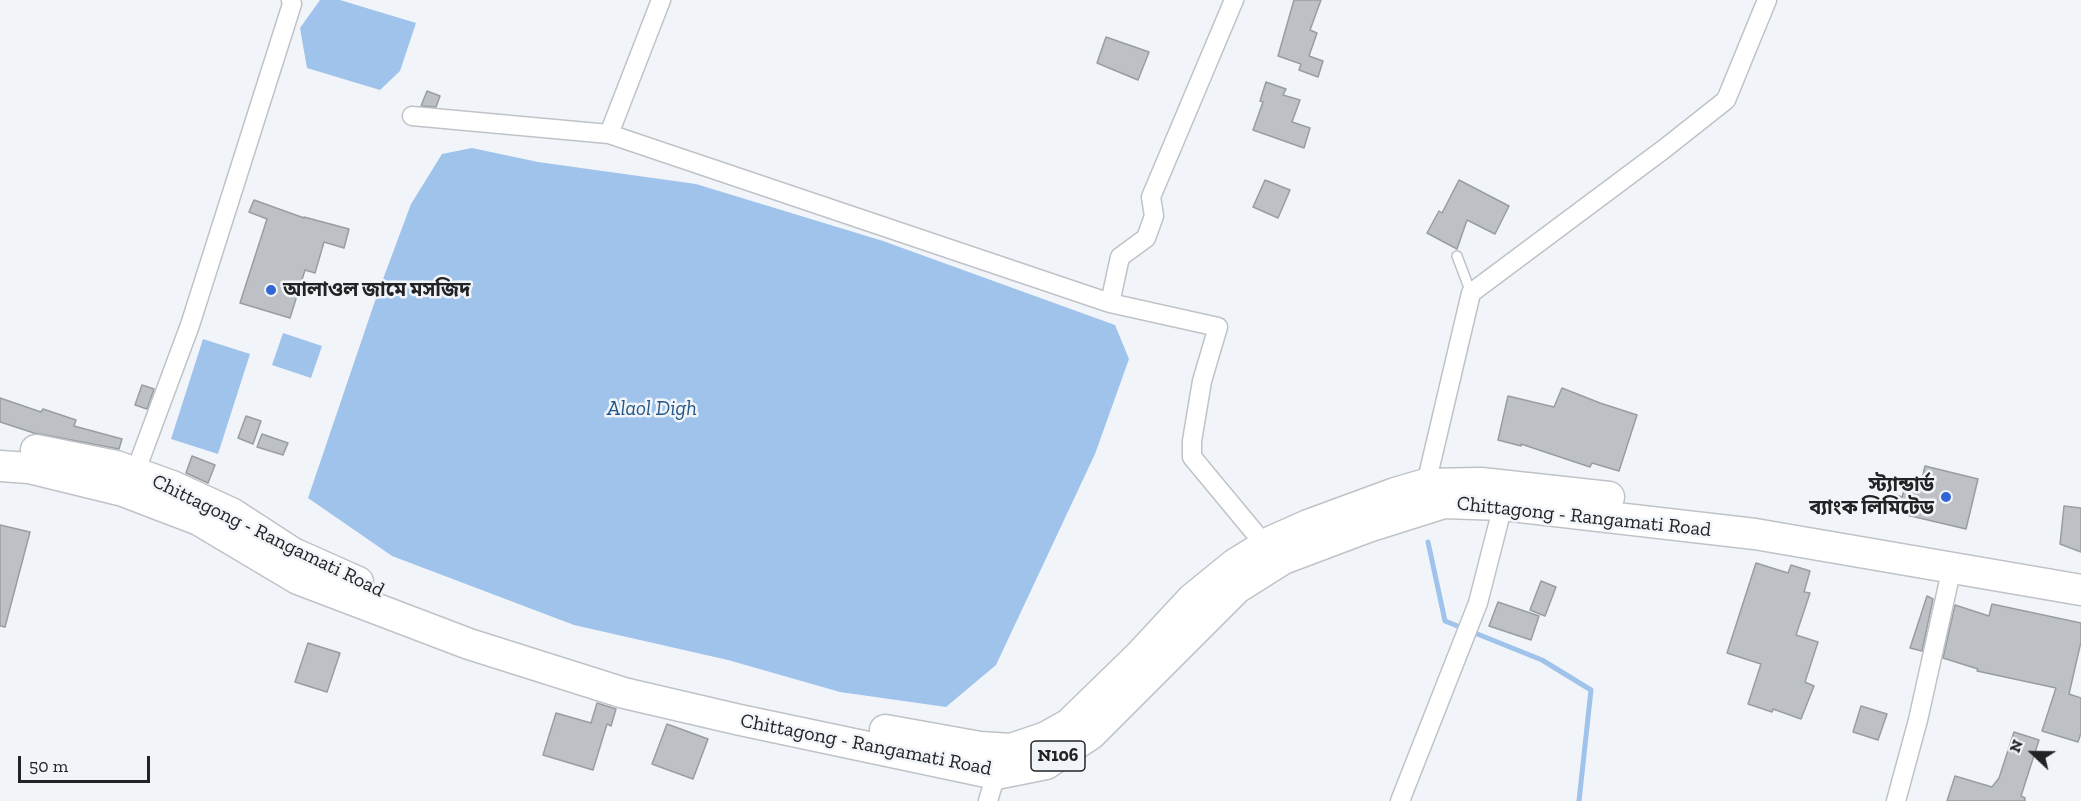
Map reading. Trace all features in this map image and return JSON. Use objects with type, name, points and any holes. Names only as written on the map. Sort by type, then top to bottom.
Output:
[{"type":"highway","name":"Chittagong - Rangamati Road","points":[[0,446],[25,448],[116,466],[172,486],[233,514],[293,553],[342,575],[513,642],[680,686],[886,730],[980,747],[1011,749],[1046,737],[1069,724],[1140,656],[1192,599],[1223,573],[1265,545],[1308,525],[1426,484],[1481,483],[1639,501],[2081,573]]},
{"type":"highway","name":"Chittagong - Rangamati Road","points":[[0,466],[29,468],[123,491],[199,520],[298,579],[469,644],[624,693],[740,720],[992,787],[1046,764],[1091,734],[1237,588],[1283,559],[1368,527],[1444,503],[1503,505],[1755,534],[2081,590]]},
{"type":"street","points":[[135,473],[190,325],[292,4],[291,0]]},
{"type":"street","points":[[609,134],[661,0]]},
{"type":"street","points":[[1110,303],[1120,257],[1146,238],[1154,216],[1151,197],[1234,0]]},
{"type":"street","points":[[1426,484],[1472,293],[1664,150],[1726,100],[1767,0]]},
{"type":"street","points":[[412,116],[609,134],[1110,303],[1218,327],[1202,381],[1192,441],[1192,457],[1265,545]]},
{"type":"street","points":[[1400,801],[1478,603],[1503,505]]},
{"type":"street","points":[[1896,801],[1918,720],[1950,576]]},
{"type":"lane","points":[[1457,256],[1472,293]]},
{"type":"water","points":[[320,0],[340,0],[416,23],[400,71],[380,90],[307,68],[300,28]]},
{"type":"water","name":"Alaol Digh","points":[[472,148],[538,162],[696,184],[883,241],[1115,325],[1129,359],[1095,454],[996,665],[946,707],[840,692],[728,660],[574,625],[392,556],[308,498],[376,298],[411,204],[442,154]]},
{"type":"water","points":[[283,333],[322,346],[311,378],[272,365]]},
{"type":"water","points":[[203,339],[250,354],[218,454],[171,439]]},
{"type":"building","points":[[1294,0],[1321,0],[1310,30],[1317,33],[1309,56],[1323,61],[1318,77],[1299,70],[1301,64],[1278,56]]},
{"type":"building","points":[[1106,37],[1149,52],[1138,80],[1097,63]]},
{"type":"building","points":[[1266,82],[1286,89],[1283,95],[1300,100],[1292,122],[1310,128],[1304,148],[1253,130],[1263,102],[1260,101]]},
{"type":"building","points":[[427,91],[440,96],[436,107],[421,106]]},
{"type":"building","points":[[1265,180],[1290,190],[1278,218],[1253,207]]},
{"type":"building","points":[[1459,180],[1509,206],[1495,234],[1467,220],[1457,249],[1427,233],[1439,211],[1442,213]]},
{"type":"building","points":[[254,200],[304,218],[349,229],[344,248],[324,242],[315,273],[305,270],[290,318],[240,303],[267,219],[249,212]]},
{"type":"building","points":[[142,385],[154,389],[147,409],[135,405]]},
{"type":"building","points":[[1562,388],[1637,415],[1619,471],[1592,463],[1590,467],[1521,444],[1521,446],[1498,440],[1508,396],[1554,407]]},
{"type":"building","points":[[0,398],[41,412],[43,409],[76,420],[74,426],[122,439],[119,449],[34,433],[0,422]]},
{"type":"building","points":[[246,416],[261,421],[253,444],[238,438]]},
{"type":"building","points":[[262,434],[288,443],[283,455],[257,447]]},
{"type":"building","points":[[192,456],[215,465],[208,483],[186,473]]},
{"type":"building","name":"স্ট্যান্ডার্ড ব্যাংক লিমিটেড","points":[[1925,466],[1978,479],[1966,529],[1881,509],[1887,492],[1902,497],[1908,478],[1921,483]]},
{"type":"building","points":[[2064,506],[2081,508],[2081,552],[2060,544]]},
{"type":"building","points":[[0,525],[30,532],[5,627],[0,626]]},
{"type":"building","points":[[1756,563],[1788,573],[1791,565],[1810,571],[1804,592],[1810,593],[1796,635],[1818,642],[1805,682],[1814,686],[1801,719],[1773,709],[1772,712],[1748,704],[1761,664],[1727,653]]},
{"type":"building","points":[[1541,581],[1556,587],[1545,616],[1530,610]]},
{"type":"building","points":[[1927,596],[1933,599],[1922,651],[1910,648]]},
{"type":"building","points":[[1498,602],[1539,616],[1531,640],[1489,626]]},
{"type":"building","points":[[1992,604],[2081,623],[2081,642],[2069,694],[2081,698],[2081,733],[2078,742],[2042,731],[2056,688],[1977,671],[1978,669],[1943,658],[1955,605],[1989,616]]},
{"type":"building","points":[[308,643],[340,653],[327,692],[295,682]]},
{"type":"building","points":[[597,703],[616,709],[611,726],[607,724],[593,770],[543,755],[556,713],[591,723]]},
{"type":"building","points":[[1861,706],[1887,714],[1878,740],[1853,732]]},
{"type":"building","points":[[667,724],[708,739],[693,779],[652,764]]},
{"type":"building","points":[[2014,732],[2039,740],[2021,796],[2025,798],[2025,801],[1947,801],[1955,776],[1992,787],[1999,778]]},
{"type":"waterway","points":[[1428,542],[1445,621],[1542,660],[1591,690],[1579,801]]},
{"type":"place","name":"আলাওল জামে মসজিদ","points":[[271,290]]},
{"type":"place","name":"স্ট্যান্ডার্ড ব্যাংক লিমিটেড","points":[[1946,497]]}]
